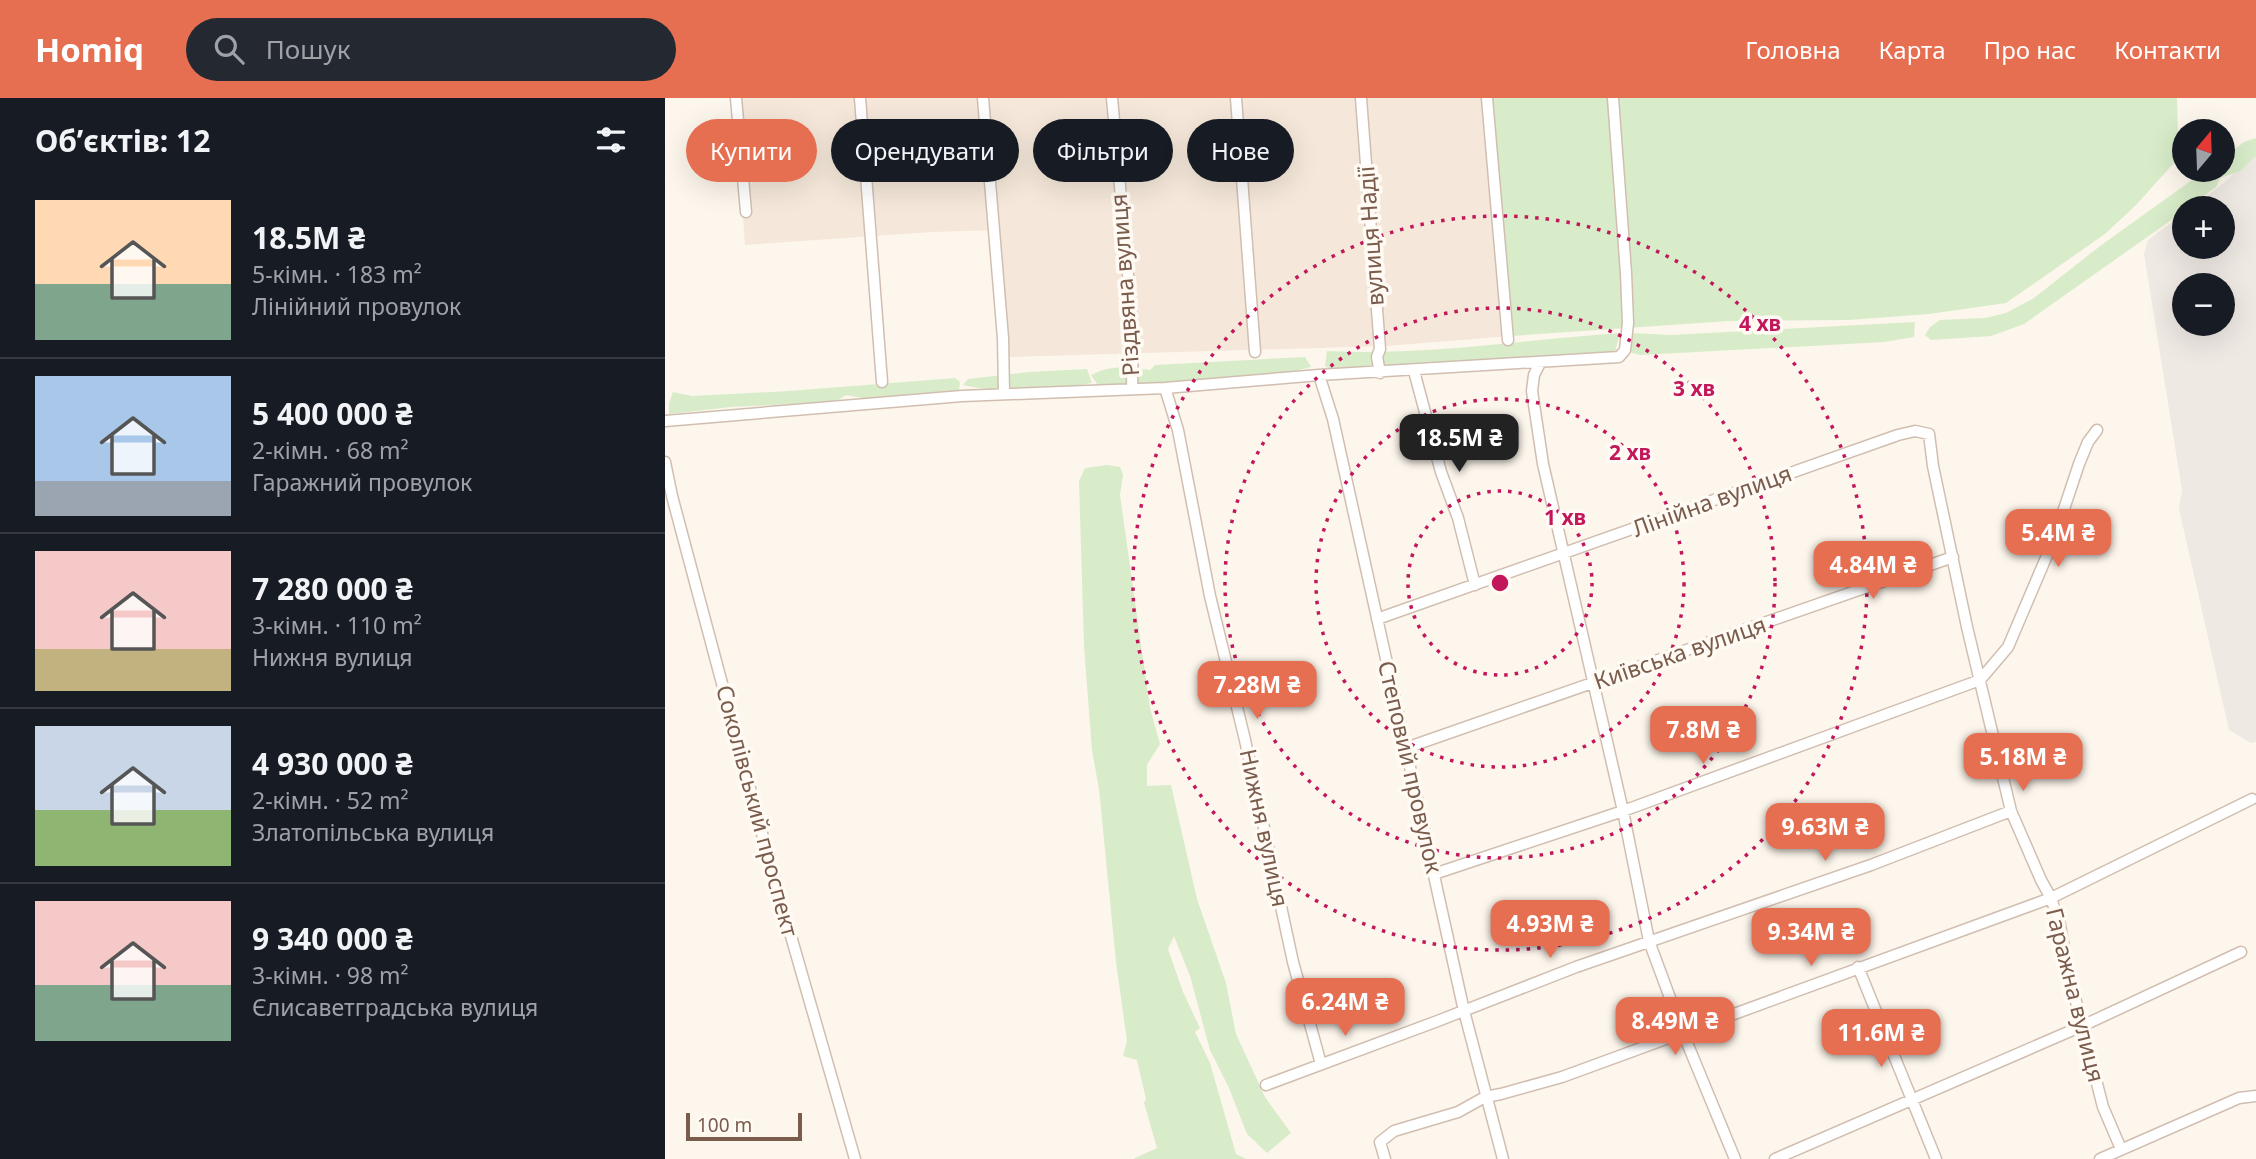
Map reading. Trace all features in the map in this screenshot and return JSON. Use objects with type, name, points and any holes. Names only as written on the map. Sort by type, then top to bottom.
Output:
[{"type":"street","points":[[736,98],[746,212]]},
{"type":"street","points":[[860,98],[882,382]]},
{"type":"street","points":[[983,98],[1003,338],[1004,394]]},
{"type":"street","name":"Різдвяна вулиця","points":[[1112,98],[1133,330],[1132,389]]},
{"type":"street","points":[[1236,98],[1255,352]]},
{"type":"street","name":"вулиця Надії","points":[[1361,98],[1380,373]]},
{"type":"street","points":[[1487,98],[1508,340]]},
{"type":"street","points":[[665,421],[1004,394],[1165,388],[1319,375],[1619,357],[1625,350],[1626,273],[1613,98]]},
{"type":"street","points":[[1540,363],[1534,375],[1532,391],[1543,464],[1623,811],[1649,941],[1683,1033],[1735,1159]]},
{"type":"street","points":[[1414,371],[1441,472],[1458,517],[1475,585]]},
{"type":"street","name":"Степовий провулок","points":[[1319,375],[1333,419],[1464,1011],[1503,1159]]},
{"type":"street","name":"Нижня вулиця","points":[[1165,388],[1178,429],[1210,596],[1245,740],[1287,936],[1321,1063]]},
{"type":"street","points":[[1434,874],[1623,811],[1980,680],[2008,647],[2054,539],[2088,442],[2097,430]]},
{"type":"street","name":"Лінійна вулиця","points":[[1377,619],[1898,435],[1915,431],[1929,434]]},
{"type":"street","name":"Гаражна вулиця","points":[[1929,434],[1933,466],[2011,811],[2051,898],[2060,925],[2067,970],[2103,1107],[2121,1149]]},
{"type":"street","name":"Соколівський проспект","points":[[665,462],[671,496],[768,856],[855,1159]]},
{"type":"street","name":"Київська вулиця","points":[[1406,748],[1953,556]]},
{"type":"street","points":[[1385,1159],[1380,1142],[1394,1131],[1458,1112],[1485,1097],[1562,1077],[2051,898],[2252,799]]},
{"type":"street","points":[[1266,1085],[1576,967],[1871,864],[2011,811]]},
{"type":"street","points":[[1775,1159],[2082,1026],[2241,951]]},
{"type":"street","points":[[1858,967],[1936,1159]]},
{"type":"street","points":[[2100,1159],[2239,1098],[2256,1096]]},
{"type":"shaded area","points":[[735,98],[1492,98],[1511,336],[1386,346],[1008,357],[997,230],[745,245],[741,182],[817,182],[817,119],[736,119]]},
{"type":"shaded area","points":[[2256,144],[2256,742],[2251,743],[2229,730],[2179,509],[2182,490],[2144,254],[2148,240],[2172,222],[2172,259],[2235,259],[2235,196],[2207,196],[2225,182],[2235,182],[2235,172],[2246,162]]},
{"type":"green space","points":[[1492,98],[2177,98],[2178,119],[2172,119],[2172,165],[2105,234],[2006,303],[1929,314],[1849,320],[1729,321],[1511,336]]},
{"type":"green space","points":[[2256,138],[2256,156],[2235,173],[2235,149]]},
{"type":"green space","points":[[2189,182],[2218,182],[2204,196],[2172,196],[2172,219],[2024,324],[1991,336],[1931,340],[1925,335],[1930,327],[1940,320],[1985,318],[2006,313],[2034,298],[2100,246]]},
{"type":"green space","points":[[1915,322],[1914,337],[1884,342],[1640,355],[1629,352],[1632,333],[1670,335]]},
{"type":"green space","points":[[1620,333],[1615,352],[1333,371],[1325,366],[1327,351],[1437,349]]},
{"type":"green space","points":[[1305,357],[1311,367],[1279,375],[1100,388],[1091,375],[1120,367],[1150,370],[1155,365]]},
{"type":"green space","points":[[1087,369],[1092,383],[1061,388],[1010,390],[963,385],[968,379]]},
{"type":"green space","points":[[955,378],[960,382],[959,390],[867,399],[846,395],[835,402],[731,407],[669,414],[673,392],[692,396]]},
{"type":"green space","points":[[1107,465],[1120,467],[1123,475],[1120,495],[1150,708],[1160,744],[1147,765],[1147,786],[1171,785],[1197,899],[1226,983],[1236,1034],[1265,1097],[1291,1133],[1267,1153],[1247,1134],[1210,1050],[1190,976],[1174,936],[1168,949],[1183,992],[1200,1028],[1195,1032],[1210,1063],[1236,1154],[1246,1159],[1133,1159],[1157,1148],[1144,1103],[1146,1099],[1137,1060],[1123,1056],[1127,1041],[1116,962],[1099,789],[1092,751],[1084,646],[1079,481],[1085,468]]}]
